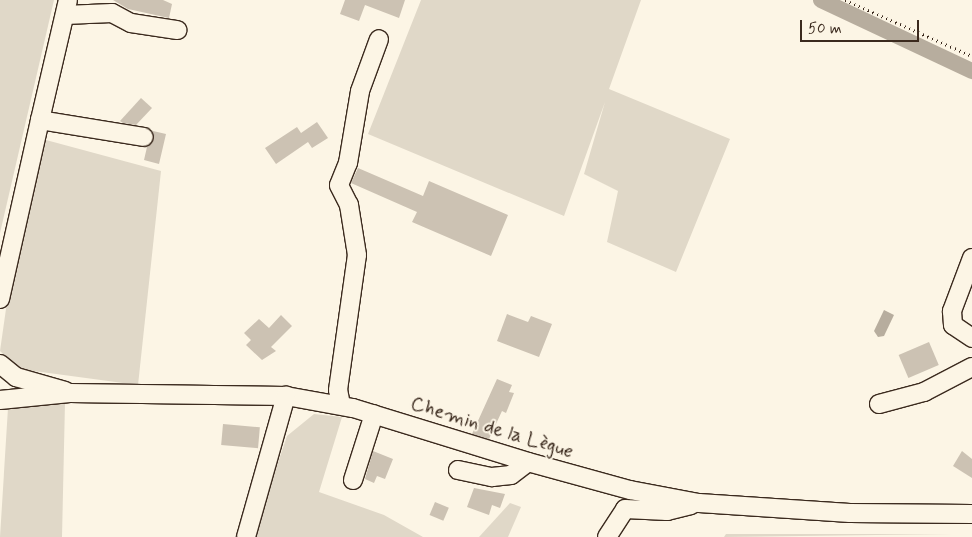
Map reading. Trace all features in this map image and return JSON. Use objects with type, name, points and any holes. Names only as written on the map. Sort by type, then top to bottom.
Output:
[{"type":"street","points":[[0,300],[67,8],[112,13],[131,23],[177,30]]},
{"type":"street","points":[[341,405],[338,390],[356,255],[349,205],[339,184],[348,163],[360,91],[379,39]]},
{"type":"street","points":[[40,120],[144,137]]},
{"type":"street","points":[[972,258],[952,311],[953,325],[972,338]]},
{"type":"street","points":[[0,364],[16,377],[70,393]]},
{"type":"street","points":[[879,404],[924,392],[972,367]]},
{"type":"street","name":"Chemin de la Lègue","points":[[0,400],[70,393],[286,396],[341,405],[528,462],[630,490],[699,503],[850,513],[972,514]]},
{"type":"street","points":[[246,537],[286,396]]},
{"type":"street","points":[[353,480],[374,414]]},
{"type":"street","points":[[458,470],[492,477],[511,475],[528,462]]},
{"type":"street","points":[[607,537],[625,510],[667,510],[699,503]]},
{"type":"path","points":[[845,0],[972,56]]},
{"type":"shaded area","points":[[0,0],[54,0],[0,233]]},
{"type":"shaded area","points":[[421,0],[641,0],[609,89],[730,139],[676,272],[607,242],[618,191],[584,174],[605,102],[564,216],[368,134]]},
{"type":"shaded area","points":[[46,140],[161,171],[138,385],[19,369],[0,351],[10,281]]},
{"type":"shaded area","points":[[884,310],[894,315],[884,336],[878,337],[874,331]]},
{"type":"shaded area","points":[[65,402],[62,537],[0,537],[8,408]]},
{"type":"shaded area","points":[[314,414],[342,417],[319,492],[384,515],[423,537],[253,537],[287,436]]},
{"type":"shaded area","points":[[510,503],[521,507],[508,537],[479,537]]},
{"type":"shaded area","points":[[726,534],[953,534],[724,537]]},
{"type":"building","points":[[113,0],[163,0],[172,4],[169,18],[128,9]]},
{"type":"building","points":[[345,0],[405,0],[399,18],[365,5],[359,21],[340,14]]},
{"type":"building","points":[[141,98],[152,108],[136,125],[120,121]]},
{"type":"building","points":[[317,122],[328,138],[312,148],[308,142],[276,164],[265,148],[297,127],[301,133]]},
{"type":"building","points":[[153,131],[166,134],[159,164],[144,160],[147,147],[154,139]]},
{"type":"building","points":[[358,168],[423,196],[429,181],[508,215],[491,256],[412,222],[417,212],[351,183]]},
{"type":"building","points":[[507,314],[528,322],[531,316],[552,324],[539,357],[497,341]]},
{"type":"building","points":[[281,315],[292,326],[271,347],[276,351],[262,360],[246,345],[251,340],[244,333],[259,319],[269,328]]},
{"type":"building","points":[[929,342],[939,365],[908,378],[899,355]]},
{"type":"building","points":[[497,379],[512,385],[509,392],[514,393],[506,413],[502,411],[489,439],[472,434]]},
{"type":"building","points":[[223,424],[260,427],[258,448],[221,445]]},
{"type":"building","points":[[373,451],[393,459],[385,479],[377,476],[374,483],[365,479]]},
{"type":"building","points":[[962,451],[972,459],[972,478],[953,466]]},
{"type":"building","points":[[474,488],[505,494],[500,508],[492,505],[489,515],[467,507]]},
{"type":"building","points":[[435,502],[449,508],[443,521],[430,515]]},
{"type":"waterway","points":[[821,0],[972,71]]}]
